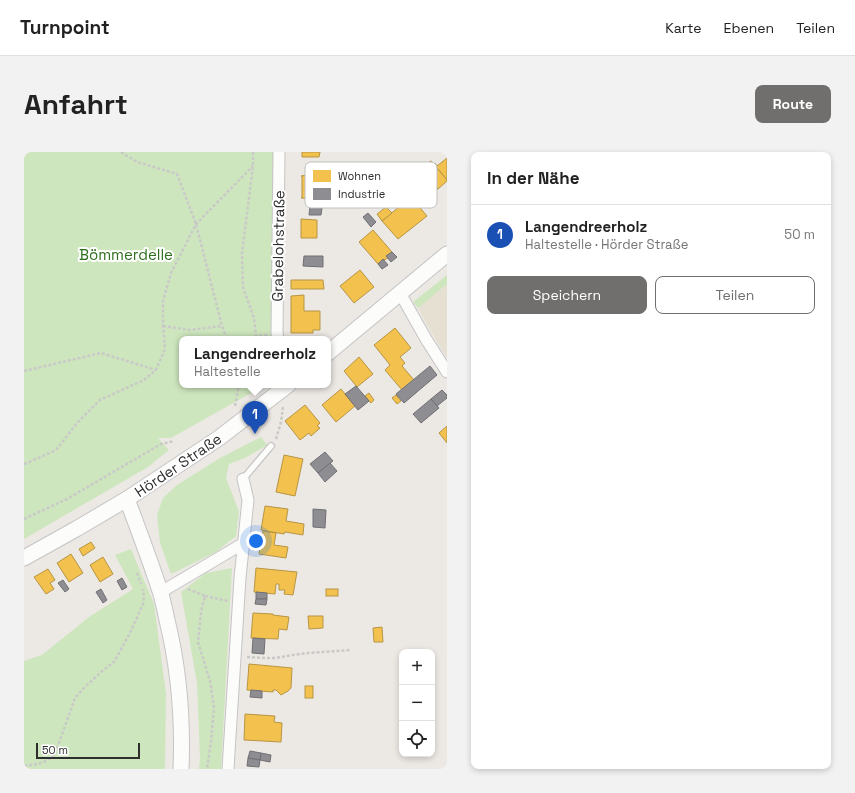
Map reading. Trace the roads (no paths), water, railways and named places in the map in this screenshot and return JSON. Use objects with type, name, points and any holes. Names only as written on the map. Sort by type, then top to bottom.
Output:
[{"type":"main road","points":[[331,350],[447,254]]},
{"type":"main road","name":"Hörder Straße","points":[[181,769],[181,709],[178,677],[171,634],[161,592],[127,499],[219,438],[283,388]]},
{"type":"main road","points":[[24,558],[127,499]]},
{"type":"street","name":"Grabelohstraße","points":[[277,336],[279,152]]},
{"type":"street","points":[[400,293],[447,372]]},
{"type":"street","points":[[228,769],[238,603],[248,500],[243,478]]},
{"type":"street","points":[[161,592],[244,543]]},
{"type":"lane","points":[[243,478],[272,446]]},
{"type":"place","name":"Langendreerholz","points":[[255,434]]},
{"type":"park label","name":"Bömmerdelle","points":[[126,254]]}]
